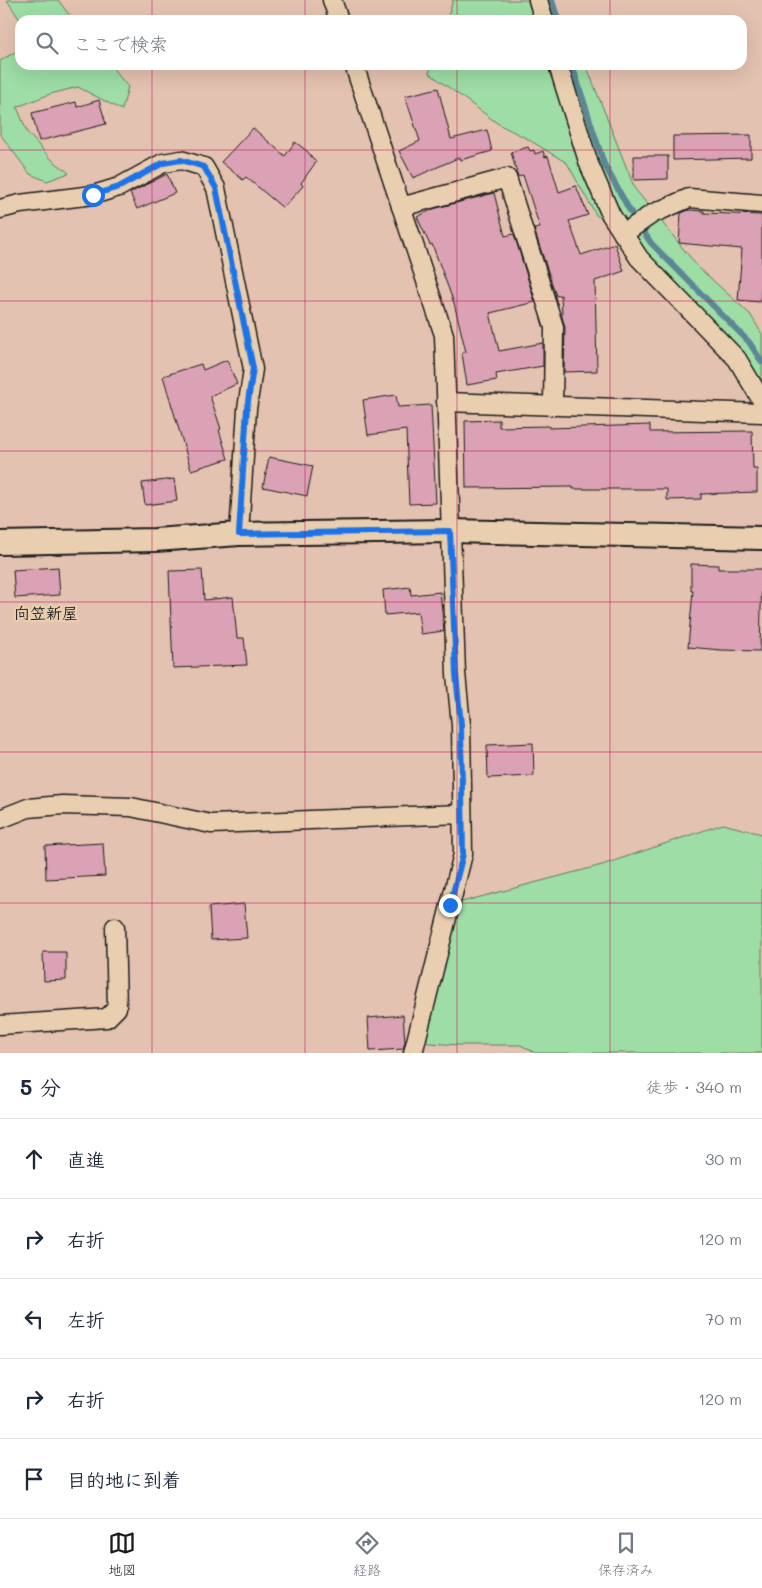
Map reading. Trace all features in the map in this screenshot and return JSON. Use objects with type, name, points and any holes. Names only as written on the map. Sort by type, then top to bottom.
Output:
[{"type":"street","points":[[332,0],[337,15]]},
{"type":"street","points":[[538,0],[542,15]]},
{"type":"street","points":[[356,70],[444,335],[456,674],[461,725],[463,854],[413,1053]]},
{"type":"street","points":[[560,70],[589,164],[611,215],[639,258],[737,359],[762,401]]},
{"type":"street","points":[[0,209],[20,204],[93,195],[119,187],[163,163],[181,160],[204,167],[216,188],[253,368],[247,408],[239,534]]},
{"type":"street","points":[[401,207],[507,178],[554,327],[553,406]]},
{"type":"street","points":[[623,234],[652,214],[689,198],[762,204]]},
{"type":"street","points":[[446,402],[762,413]]},
{"type":"street","points":[[0,543],[155,540],[239,534],[450,531],[762,538]]},
{"type":"street","points":[[0,819],[28,808],[62,805],[131,808],[211,824],[461,814]]},
{"type":"street","points":[[0,1025],[107,1018],[117,1008],[115,927]]},
{"type":"green space","points":[[7,0],[58,0],[69,15],[17,15]]},
{"type":"green space","points":[[453,0],[538,0],[542,15],[448,15]]},
{"type":"green space","points":[[15,52],[15,70],[114,70],[128,87],[122,110],[78,87],[50,94],[17,107],[27,132],[51,159],[69,173],[47,181],[30,174],[0,134],[0,61]]},
{"type":"green space","points":[[430,70],[588,70],[635,189],[698,267],[750,314],[762,334],[762,399],[620,229],[596,215],[567,163],[526,138],[500,125],[429,73]]},
{"type":"green space","points":[[723,824],[762,834],[762,1053],[535,1053],[521,1045],[459,1045],[416,1042],[450,905],[602,865]]},
{"type":"building","points":[[438,88],[451,139],[487,130],[492,151],[461,160],[460,157],[413,178],[399,151],[420,141],[405,96]]},
{"type":"building","points":[[99,100],[106,124],[39,141],[32,113],[76,102],[77,107]]},
{"type":"building","points":[[253,128],[285,156],[295,142],[307,151],[316,162],[301,183],[303,186],[283,208],[246,177],[243,180],[221,162]]},
{"type":"building","points":[[751,135],[751,158],[673,160],[673,136]]},
{"type":"building","points":[[528,147],[530,151],[534,150],[535,154],[543,151],[545,157],[548,156],[559,192],[576,186],[588,215],[569,221],[581,255],[615,244],[624,271],[595,281],[597,371],[564,372],[565,327],[562,317],[561,295],[556,296],[534,229],[540,228],[523,175],[518,177],[511,152]]},
{"type":"building","points":[[634,156],[668,156],[668,179],[634,180]]},
{"type":"building","points":[[167,174],[175,193],[137,209],[130,193]]},
{"type":"building","points":[[494,193],[505,236],[514,234],[535,302],[490,313],[499,351],[543,343],[543,366],[496,374],[497,380],[467,385],[462,353],[466,352],[454,303],[432,244],[430,245],[417,217],[433,209]]},
{"type":"building","points":[[689,210],[704,211],[704,213],[762,215],[760,302],[738,300],[742,249],[679,243],[681,213]]},
{"type":"building","points":[[227,360],[237,384],[210,396],[221,429],[219,430],[228,459],[191,470],[163,376],[201,364],[203,370]]},
{"type":"building","points":[[396,395],[398,407],[431,405],[436,503],[409,504],[406,430],[368,435],[363,400]]},
{"type":"building","points":[[499,420],[499,427],[549,426],[549,428],[650,425],[650,432],[752,431],[753,469],[757,469],[757,492],[701,494],[701,499],[667,500],[667,489],[573,489],[573,487],[466,488],[465,421]]},
{"type":"building","points":[[269,457],[313,466],[307,496],[263,487]]},
{"type":"building","points":[[174,479],[177,501],[145,505],[142,483]]},
{"type":"building","points":[[691,564],[718,565],[718,569],[762,569],[760,651],[688,647],[693,591],[691,591]]},
{"type":"building","points":[[58,567],[60,595],[15,598],[13,570]]},
{"type":"building","points":[[202,570],[204,600],[233,597],[237,638],[244,638],[247,665],[173,668],[169,571]]},
{"type":"building","points":[[410,587],[411,595],[440,592],[444,631],[421,634],[418,612],[385,615],[383,590]]},
{"type":"building","points":[[533,743],[534,776],[488,778],[487,745]]},
{"type":"building","points":[[103,843],[105,876],[46,879],[45,846]]},
{"type":"building","points":[[244,904],[247,938],[211,940],[209,907]]},
{"type":"building","points":[[43,952],[66,952],[66,980],[44,981]]},
{"type":"building","points":[[403,1015],[405,1042],[403,1049],[370,1051],[368,1018]]},
{"type":"waterway","points":[[552,0],[556,15]]},
{"type":"waterway","points":[[574,70],[604,164],[630,211],[651,243],[749,342],[762,362]]},
{"type":"district","name":"向笠新屋","points":[[46,612]]},
{"type":"route","points":[[93,195],[119,187],[163,163],[181,160],[204,167],[216,188],[253,368],[247,408],[239,534],[450,531],[456,674],[461,725],[463,854],[450,905]]}]
